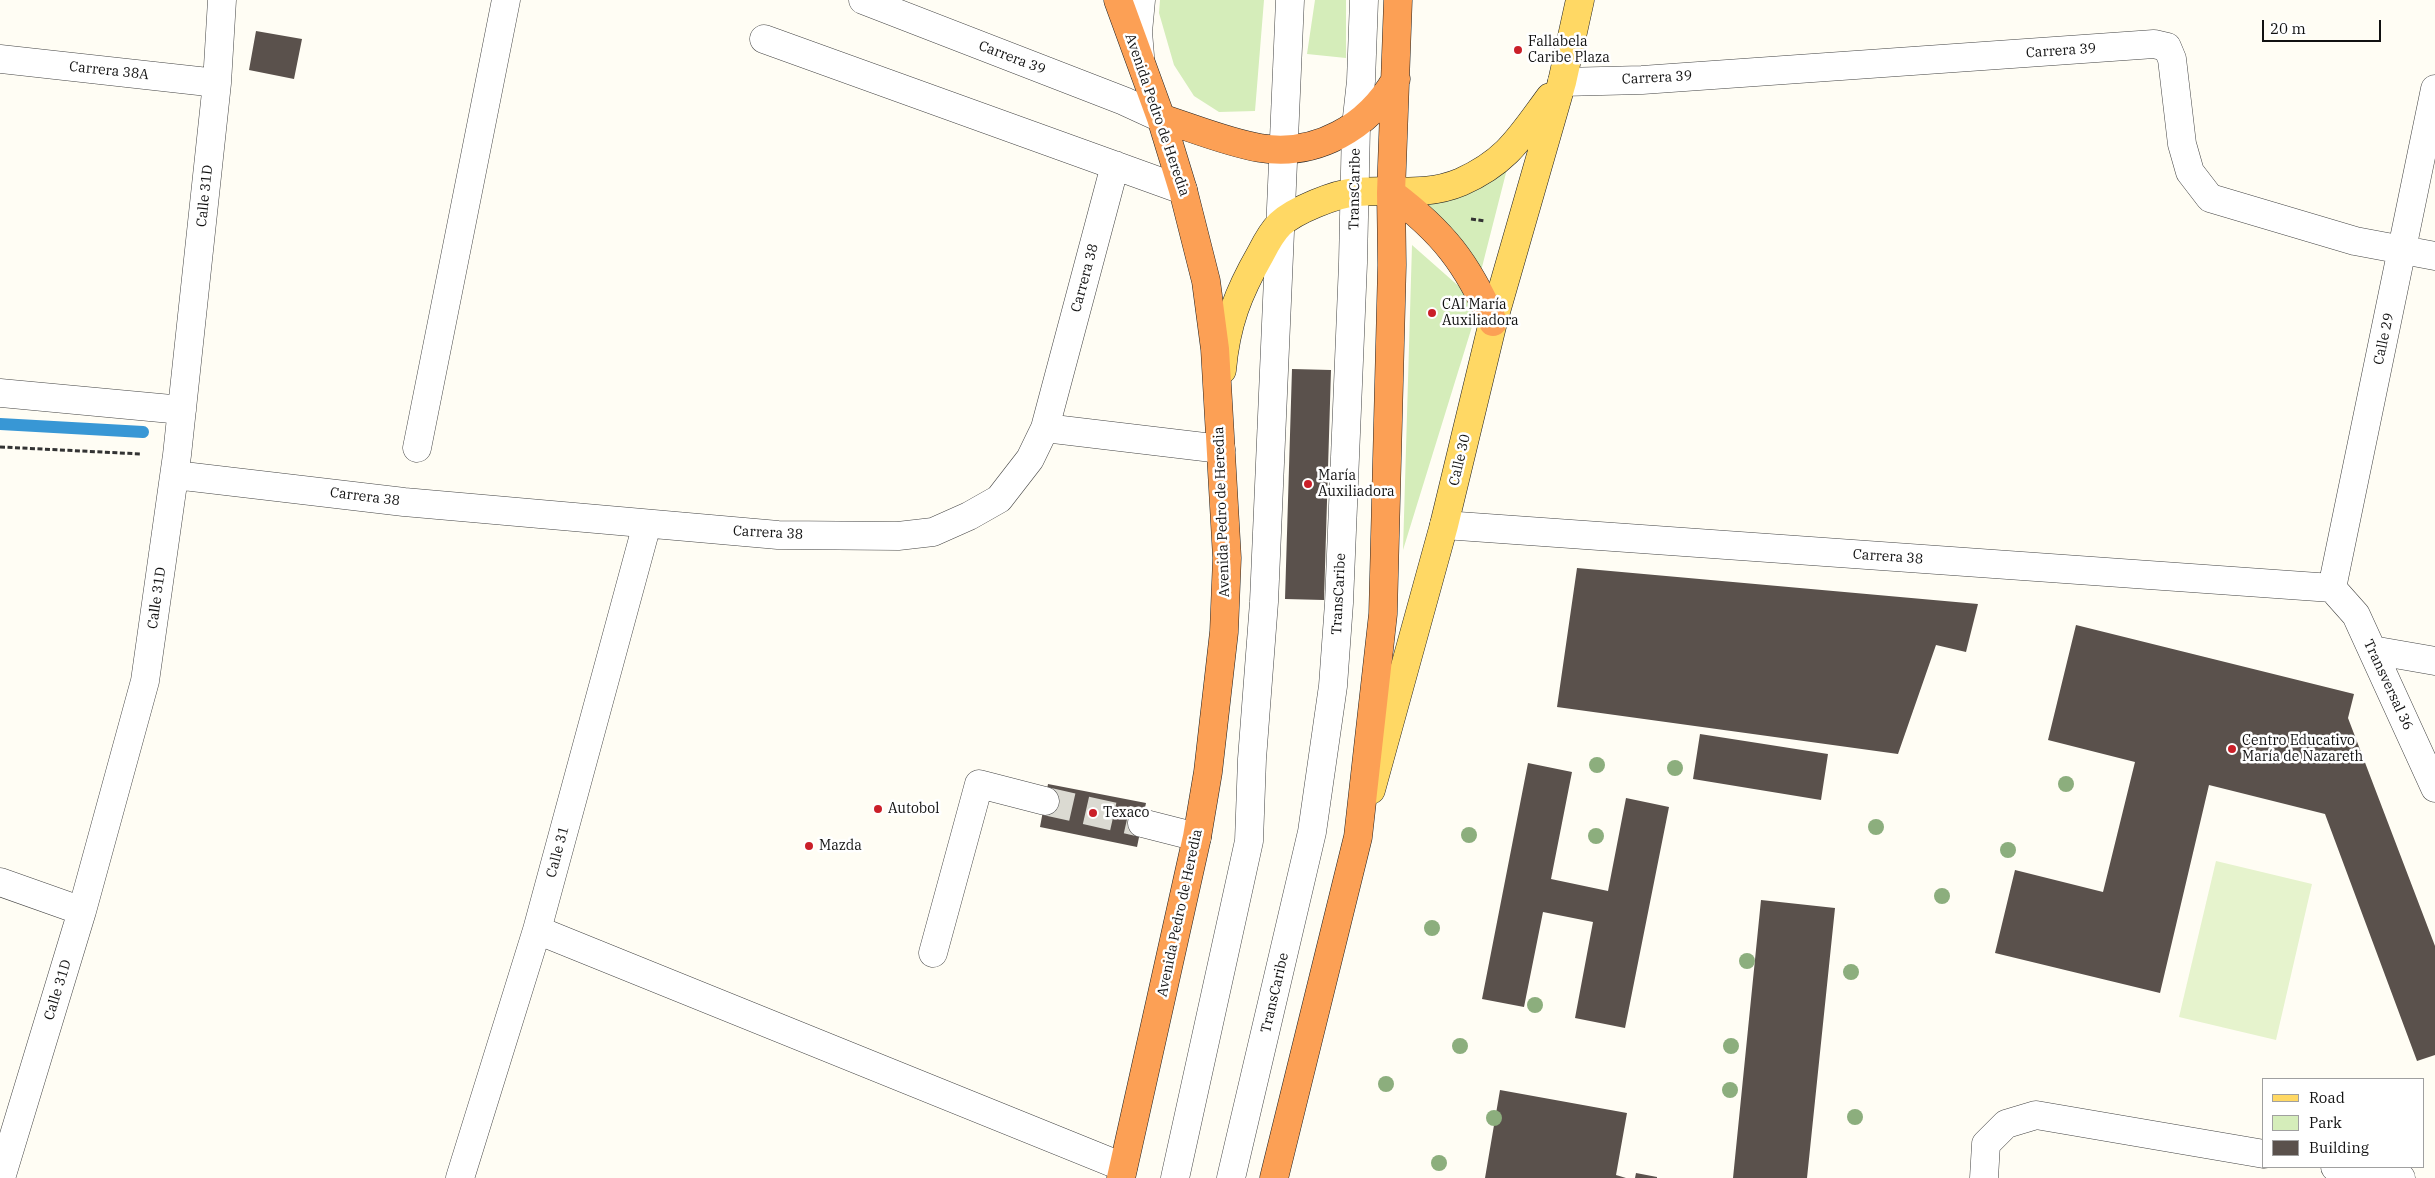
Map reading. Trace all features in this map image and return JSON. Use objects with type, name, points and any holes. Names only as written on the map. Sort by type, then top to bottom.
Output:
[{"type":"highway","name":"Avenida Pedro de Heredia","points":[[1118,0],[1161,118],[1183,190],[1206,281],[1215,349],[1227,558],[1224,632],[1210,762],[1197,836],[1122,1172]]},
{"type":"highway","points":[[1274,1178],[1358,837],[1385,587],[1392,265],[1391,193],[1398,0]]},
{"type":"highway","points":[[1161,118],[1260,148],[1284,149],[1319,143],[1356,126],[1385,97],[1396,79]]},
{"type":"highway","points":[[1391,193],[1418,213],[1442,237],[1463,263],[1493,322]]},
{"type":"main road","name":"Calle 30","points":[[1358,837],[1444,525],[1493,322],[1562,82],[1580,0]]},
{"type":"main road","name":"Calle 30","points":[[1221,449],[1220,396],[1225,340],[1241,287],[1280,224],[1315,204],[1356,192],[1391,193],[1425,191],[1460,182],[1491,166],[1518,142],[1562,82]]},
{"type":"street","name":"Calle 31D","points":[[1,1178],[82,911],[145,681],[176,465],[217,83],[222,0]]},
{"type":"street","points":[[417,448],[506,0]]},
{"type":"street","name":"Carrera 39","points":[[863,0],[1124,101],[1161,118]]},
{"type":"street","points":[[1140,63],[1138,32],[1141,0]]},
{"type":"street","points":[[1175,1178],[1249,841],[1252,759],[1265,592],[1290,0]]},
{"type":"street","name":"TransCaribe","points":[[1231,1178],[1312,832],[1333,686],[1340,593],[1356,192],[1356,126],[1361,80],[1364,0]]},
{"type":"street","points":[[764,39],[1183,190]]},
{"type":"street","name":"Carrera 39","points":[[1562,82],[1642,80],[2154,44],[2167,46],[2172,59],[2184,153],[2190,172],[2210,198],[2355,241],[2435,256]]},
{"type":"street","name":"Carrera 38A","points":[[0,59],[217,83]]},
{"type":"street","name":"Calle 29","points":[[2332,588],[2435,89]]},
{"type":"street","name":"Carrera 38","points":[[176,465],[404,502],[647,524],[778,535],[898,536],[933,532],[969,516],[999,499],[1030,458],[1045,428],[1115,165]]},
{"type":"street","points":[[0,393],[182,410]]},
{"type":"street","points":[[1045,428],[1221,449]]},
{"type":"street","name":"Calle 31","points":[[460,1178],[537,930],[647,524]]},
{"type":"street","name":"Carrera 38","points":[[1444,525],[2332,588]]},
{"type":"street","name":"Transversal 36","points":[[2332,588],[2356,615],[2435,788]]},
{"type":"street","points":[[2372,650],[2435,661]]},
{"type":"street","points":[[932,953],[979,784],[1045,801]]},
{"type":"street","points":[[1142,823],[1197,836]]},
{"type":"street","points":[[0,882],[82,911]]},
{"type":"street","points":[[537,930],[1122,1172]]},
{"type":"street","points":[[1984,1178],[1986,1144],[2006,1124],[2036,1115],[2262,1154]]},
{"type":"street","points":[[2342,1168],[2401,1178]]},
{"type":"path","points":[[0,446],[176,465]]},
{"type":"green space","points":[[1160,0],[1264,0],[1255,111],[1219,112],[1194,96],[1174,65],[1159,13]]},
{"type":"green space","points":[[1315,0],[1346,0],[1346,58],[1307,54]]},
{"type":"green space","points":[[1507,169],[1481,271],[1425,203]]},
{"type":"green space","points":[[1412,245],[1479,304],[1403,550]]},
{"type":"green space","points":[[2216,861],[2312,884],[2276,1040],[2179,1017]]},
{"type":"building","points":[[256,31],[302,39],[294,79],[249,70]]},
{"type":"building","name":"María Auxiliadora","points":[[1292,369],[1331,370],[1324,600],[1285,599]]},
{"type":"building","points":[[1577,568],[1978,604],[1966,652],[1936,645],[1898,754],[1557,707]]},
{"type":"building","points":[[2076,625],[2354,694],[2348,718],[2435,946],[2435,1055],[2417,1061],[2325,814],[2209,785],[2160,993],[1995,953],[2015,870],[2103,892],[2135,762],[2048,740]]},
{"type":"building","points":[[1700,734],[1828,754],[1821,800],[1693,779]]},
{"type":"building","points":[[1528,763],[1572,772],[1551,879],[1608,891],[1626,798],[1669,807],[1625,1028],[1575,1018],[1593,922],[1543,912],[1524,1007],[1482,999]]},
{"type":"building","name":"Texaco","points":[[1048,784],[1146,803],[1137,847],[1040,827]]},
{"type":"building","points":[[1761,900],[1835,908],[1807,1178],[1733,1178]]},
{"type":"building","points":[[1500,1090],[1627,1113],[1616,1175],[1626,1178],[1485,1178]]},
{"type":"building","points":[[1636,1173],[1657,1177],[1657,1178],[1635,1178]]},
{"type":"waterway","points":[[0,424],[143,432]]},
{"type":"tunnel","points":[[1045,801],[1142,823]]},
{"type":"place","name":"Fallabela Caribe Plaza","points":[[1518,50]]},
{"type":"place","name":"CAI María Auxiliadora","points":[[1432,313]]},
{"type":"place","name":"María Auxiliadora","points":[[1308,484]]},
{"type":"place","name":"Centro Educativo María de Nazareth","points":[[2232,749]]},
{"type":"place","name":"Autobol","points":[[878,809]]},
{"type":"place","name":"Texaco","points":[[1093,813]]},
{"type":"place","name":"Mazda","points":[[809,846]]}]
